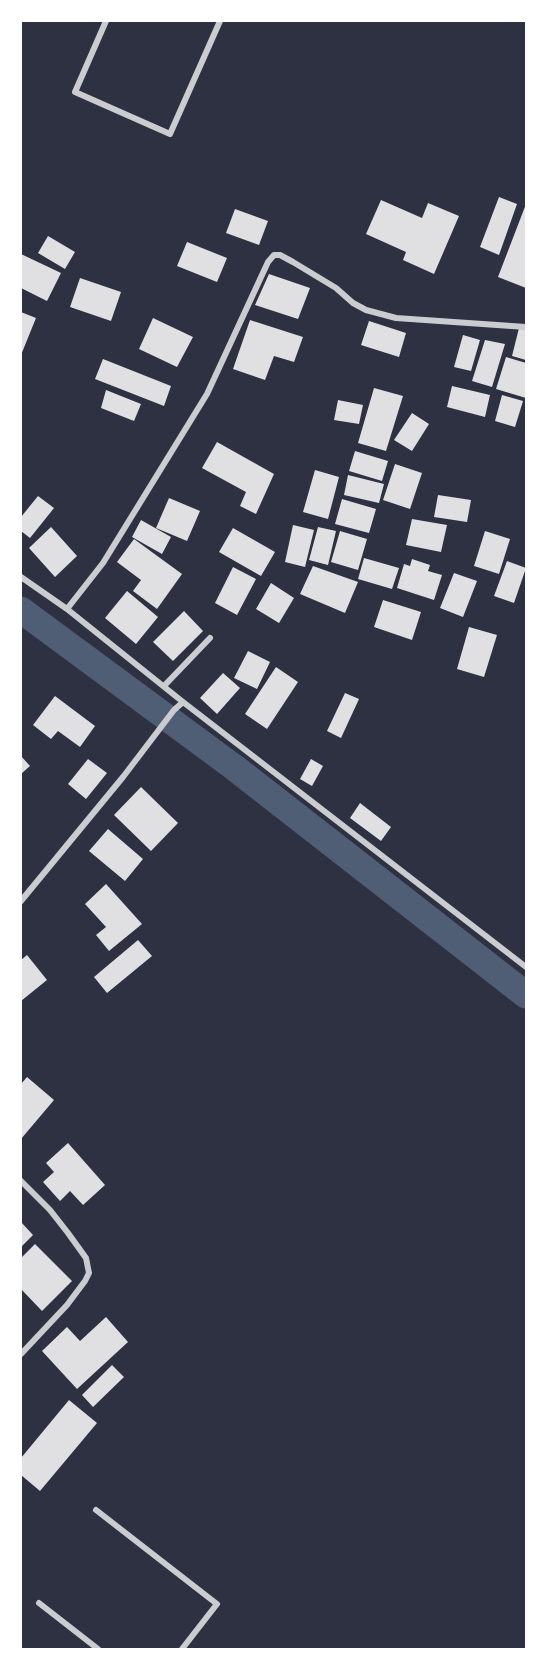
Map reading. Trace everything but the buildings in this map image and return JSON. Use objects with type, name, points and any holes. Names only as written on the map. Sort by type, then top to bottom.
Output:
[{"type":"street","points":[[106,21],[75,92],[170,134],[219,21]]},
{"type":"street","points":[[67,609],[104,563],[207,394],[268,262],[274,255],[280,255],[293,262],[336,288],[353,303],[366,310],[396,318],[526,327]]},
{"type":"street","points":[[21,577],[67,609],[183,702],[526,967]]},
{"type":"street","points":[[164,686],[210,639]]},
{"type":"street","points":[[21,901],[174,710],[183,702]]},
{"type":"street","points":[[21,1181],[50,1210],[68,1233],[86,1258],[89,1272],[67,1305],[21,1354]]},
{"type":"street","points":[[96,1510],[217,1604],[182,1649]]},
{"type":"street","points":[[39,1603],[98,1649]]},
{"type":"waterway","points":[[21,610],[235,768],[526,995]]}]
